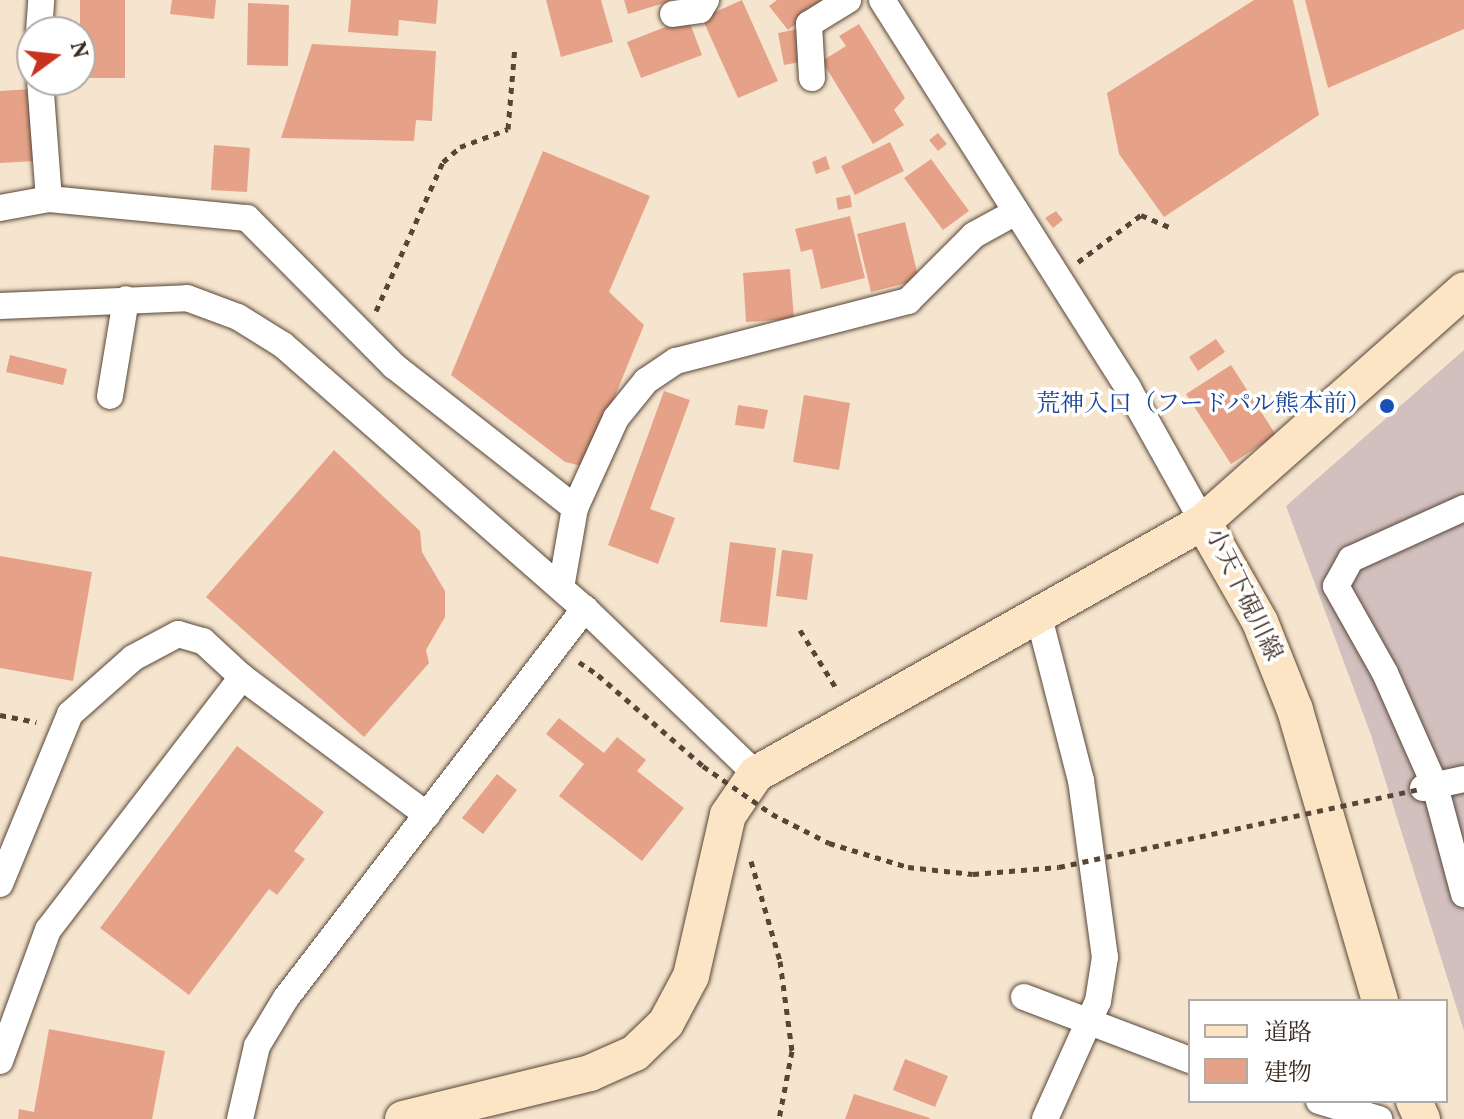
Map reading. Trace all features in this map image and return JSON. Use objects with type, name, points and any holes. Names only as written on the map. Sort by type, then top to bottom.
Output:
[{"type":"street","points":[[673,14],[700,10],[706,0]]},
{"type":"street","points":[[812,78],[809,24],[848,0]]},
{"type":"street","points":[[403,1119],[590,1073],[635,1053],[666,1023],[691,976],[713,861],[733,807],[756,774],[856,713],[1039,617],[1203,522],[1057,276],[882,0]]},
{"type":"street","points":[[41,96],[49,199]]},
{"type":"street","points":[[0,208],[49,199],[247,218],[367,339],[575,508]]},
{"type":"street","points":[[561,588],[575,508],[616,418],[666,368],[908,301],[974,235],[1016,212]]},
{"type":"street","name":"小天下硯川線","points":[[1379,999],[1295,710],[1260,622],[1203,522],[1464,290]]},
{"type":"street","points":[[0,306],[187,298],[283,345],[585,609],[756,774]]},
{"type":"street","points":[[110,396],[126,299]]},
{"type":"street","points":[[1464,508],[1351,559],[1336,586],[1385,673],[1429,787],[1464,894]]},
{"type":"street","points":[[240,1119],[257,1046],[279,1010],[585,609]]},
{"type":"street","points":[[1039,617],[1081,780],[1101,897],[1105,957],[1087,1026],[1045,1119]]},
{"type":"street","points":[[0,884],[65,728],[133,658],[178,634],[203,641],[242,677],[427,815]]},
{"type":"street","points":[[0,1061],[2,1034],[48,930],[242,677]]},
{"type":"street","points":[[1429,787],[1464,779]]},
{"type":"street","points":[[1024,997],[1087,1026],[1188,1059]]},
{"type":"street","points":[[1326,1103],[1379,1119]]},
{"type":"path","points":[[367,339],[388,270],[443,162],[460,147],[508,129],[515,46]]},
{"type":"path","points":[[1057,276],[1141,215],[1171,228]]},
{"type":"path","points":[[800,630],[856,713]]},
{"type":"path","points":[[598,675],[703,766],[772,814],[829,843],[908,867],[973,874],[1059,867],[1429,787]]},
{"type":"path","points":[[0,715],[65,728]]},
{"type":"path","points":[[733,807],[784,991],[792,1051],[779,1119]]},
{"type":"shaded area","points":[[1464,350],[1464,1031],[1371,735],[1286,506]]},
{"type":"building","points":[[80,0],[125,0],[125,78],[96,78],[96,16],[80,16]]},
{"type":"building","points":[[172,0],[216,0],[214,19],[170,14]]},
{"type":"building","points":[[351,0],[438,0],[436,24],[399,20],[398,36],[348,32]]},
{"type":"building","points":[[546,0],[601,0],[613,42],[561,57]]},
{"type":"building","points":[[624,0],[670,0],[671,1],[628,14]]},
{"type":"building","points":[[742,0],[778,81],[738,98],[702,18]]},
{"type":"building","points":[[777,0],[827,0],[788,30],[769,6]]},
{"type":"building","points":[[1254,0],[1293,0],[1319,115],[1164,217],[1119,154],[1107,93]]},
{"type":"building","points":[[1305,0],[1464,0],[1464,29],[1328,88]]},
{"type":"building","points":[[248,3],[289,5],[288,66],[247,65]]},
{"type":"building","points":[[688,18],[702,55],[641,78],[627,42]]},
{"type":"building","points":[[859,24],[905,98],[894,110],[904,125],[873,144],[822,61],[846,46],[839,36]]},
{"type":"building","points":[[798,29],[805,61],[784,65],[778,33]]},
{"type":"building","points":[[312,44],[436,51],[432,121],[416,120],[414,141],[281,138]]},
{"type":"building","points":[[16,90],[16,96],[31,96],[35,161],[0,163],[0,91]]},
{"type":"building","points":[[938,133],[947,144],[938,151],[929,140]]},
{"type":"building","points":[[890,142],[904,171],[855,195],[841,166]]},
{"type":"building","points":[[214,145],[250,148],[247,192],[211,190]]},
{"type":"building","points":[[543,151],[650,196],[609,292],[644,325],[586,467],[565,462],[451,375]]},
{"type":"building","points":[[826,156],[830,169],[816,174],[812,162]]},
{"type":"building","points":[[931,159],[969,211],[943,230],[904,178]]},
{"type":"building","points":[[850,195],[852,207],[838,210],[836,198]]},
{"type":"building","points":[[1056,211],[1063,220],[1053,228],[1045,218]]},
{"type":"building","points":[[850,216],[865,278],[821,289],[812,249],[801,252],[795,229]]},
{"type":"building","points":[[905,222],[919,280],[871,292],[857,234]]},
{"type":"building","points":[[790,269],[794,319],[746,322],[743,273]]},
{"type":"building","points":[[1216,339],[1225,352],[1198,371],[1189,357]]},
{"type":"building","points":[[10,355],[67,369],[63,385],[6,372]]},
{"type":"building","points":[[1231,365],[1276,435],[1231,464],[1186,394]]},
{"type":"building","points":[[664,391],[690,400],[650,509],[675,518],[658,564],[608,545]]},
{"type":"building","points":[[804,395],[850,403],[839,470],[793,462]]},
{"type":"building","points":[[738,405],[768,410],[764,429],[735,425]]},
{"type":"building","points":[[334,450],[420,531],[422,552],[445,591],[445,617],[426,650],[429,663],[364,737],[206,597]]},
{"type":"building","points":[[730,542],[776,548],[767,627],[720,622]]},
{"type":"building","points":[[782,550],[813,554],[807,600],[776,596]]},
{"type":"building","points":[[0,556],[92,572],[73,681],[0,668]]},
{"type":"building","points":[[559,718],[604,753],[617,737],[646,760],[637,771],[684,808],[642,861],[559,796],[584,764],[546,734]]},
{"type":"building","points":[[237,746],[324,812],[294,851],[305,859],[277,895],[269,889],[189,995],[100,928]]},
{"type":"building","points":[[497,774],[517,790],[483,834],[462,818]]},
{"type":"building","points":[[49,1029],[165,1051],[152,1119],[18,1119],[19,1109],[34,1112]]},
{"type":"building","points":[[905,1059],[948,1076],[935,1107],[893,1090]]},
{"type":"building","points":[[854,1094],[930,1118],[930,1119],[845,1119]]},
{"type":"place","name":"荒神入口（フードパル熊本前）","points":[[1387,406]]}]
